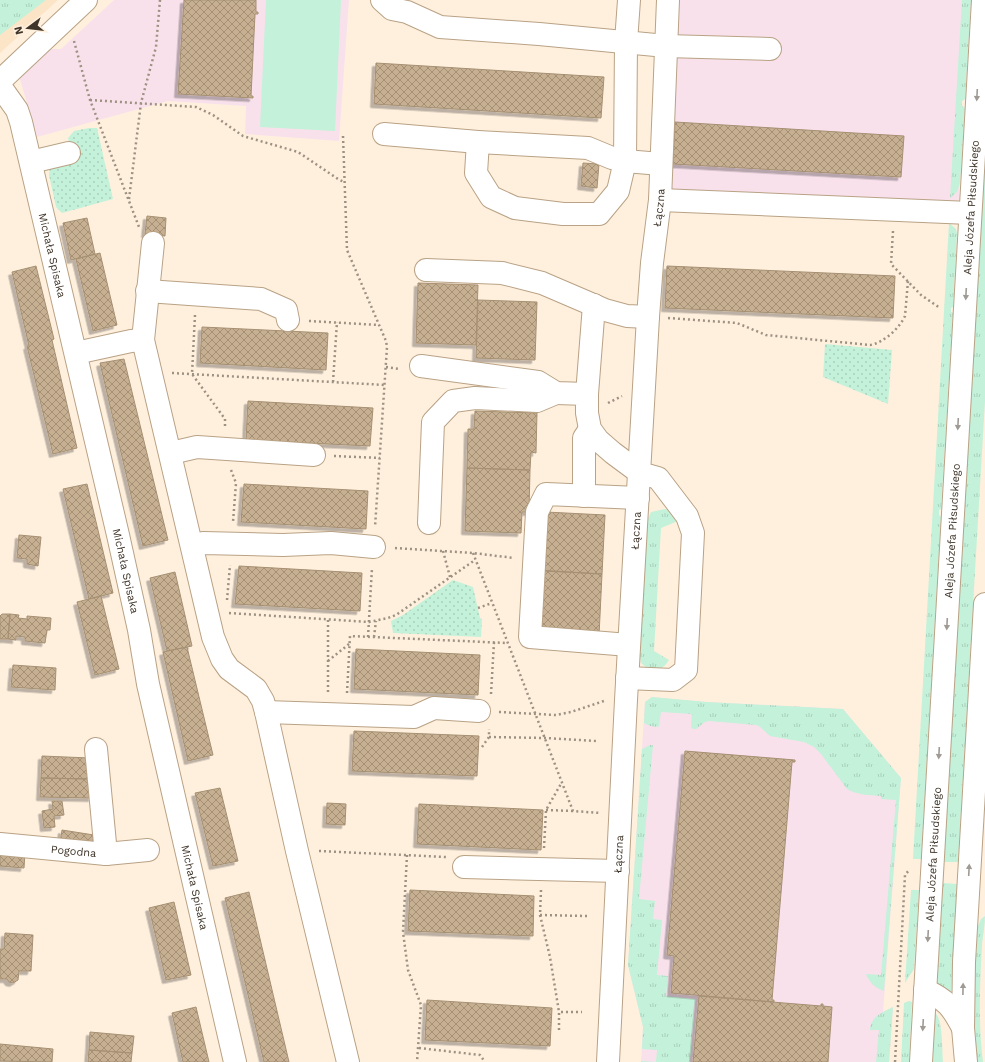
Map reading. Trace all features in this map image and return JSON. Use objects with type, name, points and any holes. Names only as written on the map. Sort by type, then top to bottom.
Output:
[{"type":"street","points":[[0,81],[86,0]]},
{"type":"street","points":[[382,0],[392,9],[407,12],[440,28],[539,34],[666,46],[770,49]]},
{"type":"street","points":[[478,142],[476,173],[491,197],[515,208],[563,214],[599,214],[618,191],[625,161],[626,42],[629,0]]},
{"type":"street","name":"Łączna","points":[[608,1062],[627,678],[648,317],[652,263],[660,200],[668,0]]},
{"type":"street","name":"Aleja Józefa Piłsudskiego","points":[[921,1062],[983,0]]},
{"type":"street","name":"Michała Spisaka","points":[[0,86],[11,100],[20,117],[31,162],[138,624],[148,684],[235,1062]]},
{"type":"street","points":[[384,134],[478,142],[588,148],[612,158],[625,161],[661,164]]},
{"type":"street","points":[[31,162],[69,153]]},
{"type":"street","points":[[660,200],[970,213]]},
{"type":"street","points":[[152,252],[143,340],[217,650],[229,669],[256,689],[263,701],[297,851],[348,1062]]},
{"type":"street","points":[[426,270],[502,273],[542,283],[605,310],[627,316],[648,317]]},
{"type":"street","points":[[147,291],[261,300],[286,310],[288,320]]},
{"type":"street","points":[[584,496],[584,438],[588,410],[594,305]]},
{"type":"street","points":[[76,353],[130,341],[143,340]]},
{"type":"street","points":[[421,366],[538,382],[588,410],[598,440],[612,453],[640,473],[658,478],[687,516],[693,533],[686,670],[673,680],[627,678]]},
{"type":"street","points":[[429,523],[432,422],[453,401],[475,398],[537,401],[556,393]]},
{"type":"street","points":[[171,453],[197,447],[314,455]]},
{"type":"street","points":[[629,645],[530,637],[534,560],[537,512],[546,494],[638,498]]},
{"type":"street","points":[[193,545],[203,543],[283,545],[331,543],[374,547]]},
{"type":"street","points":[[966,1062],[963,1028],[964,962],[985,604]]},
{"type":"street","points":[[266,712],[414,718],[434,708],[479,711]]},
{"type":"street","points":[[96,749],[106,854]]},
{"type":"street","name":"Pogodna","points":[[0,844],[106,854],[148,850]]},
{"type":"street","points":[[464,867],[618,871]]},
{"type":"street","points":[[925,990],[941,998],[948,1004],[956,1014],[963,1028]]},
{"type":"path","points":[[129,199],[141,103],[156,47],[160,0]]},
{"type":"path","points":[[74,42],[90,100],[129,199],[152,252]]},
{"type":"path","points":[[90,100],[196,106],[213,115],[243,136],[298,152],[344,182]]},
{"type":"path","points":[[343,136],[347,250],[386,341],[387,347],[368,637]]},
{"type":"path","points":[[894,210],[891,264],[921,295],[940,308]]},
{"type":"path","points":[[648,317],[737,323],[766,335],[870,345],[882,340],[903,320],[905,316],[908,281]]},
{"type":"path","points":[[333,382],[337,322]]},
{"type":"path","points":[[152,373],[160,372],[384,385]]},
{"type":"path","points":[[588,410],[596,408],[628,393],[644,393]]},
{"type":"path","points":[[314,455],[380,458]]},
{"type":"path","points":[[374,547],[473,553],[534,560]]},
{"type":"path","points":[[442,551],[450,577]]},
{"type":"path","points":[[473,553],[573,811]]},
{"type":"path","points":[[369,622],[396,615],[475,560]]},
{"type":"path","points":[[478,608],[492,603]]},
{"type":"path","points":[[328,620],[328,661],[337,715]]},
{"type":"path","points":[[374,637],[376,621]]},
{"type":"path","points":[[337,715],[350,644],[350,636],[525,644],[530,637]]},
{"type":"path","points":[[328,661],[350,644]]},
{"type":"path","points":[[479,711],[564,714],[610,699],[626,700]]},
{"type":"path","points":[[489,737],[596,741]]},
{"type":"path","points":[[546,810],[620,814]]},
{"type":"path","points":[[297,851],[452,857],[464,867]]},
{"type":"path","points":[[407,855],[403,932],[408,970],[421,1005],[418,1062]]},
{"type":"path","points":[[895,1062],[905,875]]},
{"type":"path","points":[[559,1030],[559,1012],[550,957],[540,915],[587,916]]},
{"type":"path","points":[[559,1012],[582,1012]]},
{"type":"path","points":[[419,1048],[480,1055],[485,1062]]},
{"type":"shaded area","points":[[0,0],[58,0],[0,53]]},
{"type":"shaded area","points":[[114,0],[349,0],[339,141],[245,134],[246,106],[168,101],[37,137],[19,76],[47,49],[61,49]]},
{"type":"shaded area","points":[[657,0],[971,0],[965,99],[962,101],[962,106],[965,108],[957,222],[648,208]]},
{"type":"shaded area","points":[[652,697],[707,702],[843,709],[901,778],[883,1012],[893,1007],[889,1062],[641,1062],[643,1027],[628,965],[645,702]]},
{"type":"green space","points":[[0,0],[46,0],[0,35]]},
{"type":"green space","points":[[266,0],[341,0],[335,131],[260,127]]},
{"type":"green space","points":[[962,0],[971,0],[965,99],[962,101],[962,106],[965,108],[960,183],[957,192],[950,198]]},
{"type":"green space","points":[[97,128],[113,199],[62,213],[56,207],[49,175],[50,167],[73,161],[68,138],[74,131]]},
{"type":"green space","points":[[985,156],[985,401],[958,862],[944,862]]},
{"type":"green space","points":[[949,223],[956,229],[957,234],[953,307],[951,308],[951,312],[953,313],[941,509],[939,510],[939,515],[941,517],[921,859],[913,859]]},
{"type":"green space","points":[[825,344],[892,350],[888,404],[823,377]]},
{"type":"green space","points":[[665,509],[670,510],[678,521],[661,528],[654,651],[669,660],[660,669],[652,670],[641,663],[640,657],[646,523],[651,512]]},
{"type":"green space","points":[[453,580],[473,587],[480,618],[482,619],[481,637],[393,633],[391,621],[403,615]]},
{"type":"green space","points":[[652,697],[707,702],[843,709],[901,778],[884,991],[873,984],[866,974],[881,975],[896,800],[881,799],[881,796],[859,794],[847,789],[814,747],[804,742],[770,736],[756,725],[709,721],[705,722],[696,729],[693,729],[691,727],[692,714],[661,712],[659,726],[650,726],[644,723],[645,702]]},
{"type":"green space","points":[[653,745],[639,899],[655,901],[653,919],[662,920],[657,975],[668,976],[666,996],[695,999],[690,1062],[656,1062],[657,1050],[642,1049],[643,1027],[628,965],[642,749]]},
{"type":"green space","points":[[943,883],[957,884],[951,995],[937,988]]},
{"type":"green space","points":[[911,890],[919,890],[914,969],[905,983]]},
{"type":"green space","points":[[985,916],[982,944],[980,1003],[980,1033],[983,1062],[977,1062],[974,1014],[975,968],[978,926],[981,919]]},
{"type":"green space","points":[[909,1001],[912,1002],[909,1062],[901,1062],[904,1003]]},
{"type":"green space","points":[[893,1007],[889,1062],[876,1062],[879,1030],[870,1030],[872,1021],[881,1013]]},
{"type":"green space","points":[[935,1013],[938,1016],[941,1028],[943,1062],[933,1062]]},
{"type":"building","points":[[184,0],[256,0],[256,12],[258,12],[258,14],[255,14],[251,96],[253,96],[253,98],[178,94]]},
{"type":"building","points":[[376,63],[604,77],[601,118],[374,104]]},
{"type":"building","points":[[675,122],[904,136],[901,177],[673,164]]},
{"type":"building","points":[[583,163],[599,164],[597,188],[581,186]]},
{"type":"building","points":[[147,216],[166,218],[165,236],[145,234]]},
{"type":"building","points":[[87,218],[95,254],[71,260],[63,223]]},
{"type":"building","points":[[100,253],[117,325],[93,331],[76,259]]},
{"type":"building","points":[[36,266],[54,339],[52,340],[77,448],[53,454],[27,346],[29,346],[12,272]]},
{"type":"building","points":[[667,266],[895,276],[893,318],[665,308]]},
{"type":"building","points":[[418,283],[478,285],[476,345],[416,343]]},
{"type":"building","points":[[478,300],[537,302],[535,360],[476,358]]},
{"type":"building","points":[[202,327],[328,333],[326,370],[200,363]]},
{"type":"building","points":[[124,359],[168,540],[143,546],[100,363]]},
{"type":"building","points":[[248,401],[373,408],[370,446],[246,440]]},
{"type":"building","points":[[475,411],[537,413],[536,453],[531,452],[530,470],[467,468],[468,429],[474,429]]},
{"type":"building","points":[[467,468],[530,470],[529,512],[522,512],[521,533],[465,531]]},
{"type":"building","points":[[87,484],[113,593],[89,599],[63,489]]},
{"type":"building","points":[[244,484],[368,491],[366,529],[241,522]]},
{"type":"building","points":[[546,512],[605,515],[602,574],[543,571]]},
{"type":"building","points":[[19,535],[41,537],[38,566],[27,564],[27,559],[17,558]]},
{"type":"building","points":[[239,566],[362,573],[360,611],[235,604]]},
{"type":"building","points":[[538,570],[602,574],[599,636],[539,628]]},
{"type":"building","points":[[175,572],[192,646],[167,651],[150,578]]},
{"type":"building","points":[[101,596],[119,669],[95,675],[77,602]]},
{"type":"building","points":[[2,614],[10,614],[8,639],[0,639],[0,616]]},
{"type":"building","points":[[10,614],[19,615],[18,618],[27,619],[27,616],[51,618],[50,630],[47,630],[45,643],[25,641],[25,637],[16,636],[16,640],[8,639]]},
{"type":"building","points":[[187,647],[213,755],[188,761],[163,652]]},
{"type":"building","points":[[356,649],[480,655],[478,695],[354,689]]},
{"type":"building","points":[[13,665],[56,668],[55,690],[11,687]]},
{"type":"building","points":[[354,731],[479,736],[477,776],[352,771]]},
{"type":"building","points":[[685,751],[795,760],[795,762],[792,762],[772,1000],[774,1000],[774,1002],[671,993],[674,956],[667,955]]},
{"type":"building","points":[[42,756],[90,758],[91,779],[41,778]]},
{"type":"building","points":[[41,778],[91,779],[92,798],[40,797]]},
{"type":"building","points":[[220,788],[238,861],[213,866],[195,793]]},
{"type":"building","points":[[52,801],[62,801],[64,815],[54,816],[55,827],[44,828],[42,811],[53,809]]},
{"type":"building","points":[[327,803],[346,804],[345,825],[326,824]]},
{"type":"building","points":[[419,804],[543,810],[541,850],[417,844]]},
{"type":"building","points":[[62,830],[94,835],[92,848],[60,843]]},
{"type":"building","points":[[0,850],[25,852],[24,868],[0,866]]},
{"type":"building","points":[[410,890],[534,896],[533,936],[408,931]]},
{"type":"building","points":[[249,892],[289,1062],[264,1062],[225,898]]},
{"type":"building","points":[[174,902],[191,975],[166,980],[149,908]]},
{"type":"building","points":[[5,933],[33,935],[31,971],[19,971],[18,980],[13,983],[9,982],[7,979],[0,979],[0,949],[4,949]]},
{"type":"building","points":[[699,996],[821,1006],[821,1004],[823,1004],[823,1006],[832,1007],[828,1062],[693,1062]]},
{"type":"building","points":[[427,1000],[552,1008],[550,1046],[425,1040]]},
{"type":"building","points":[[196,1007],[209,1062],[183,1062],[172,1013]]},
{"type":"building","points":[[90,1032],[134,1036],[132,1053],[89,1050]]},
{"type":"building","points":[[0,1044],[53,1049],[52,1062],[0,1061]]},
{"type":"building","points":[[89,1050],[132,1053],[131,1062],[88,1062]]}]
